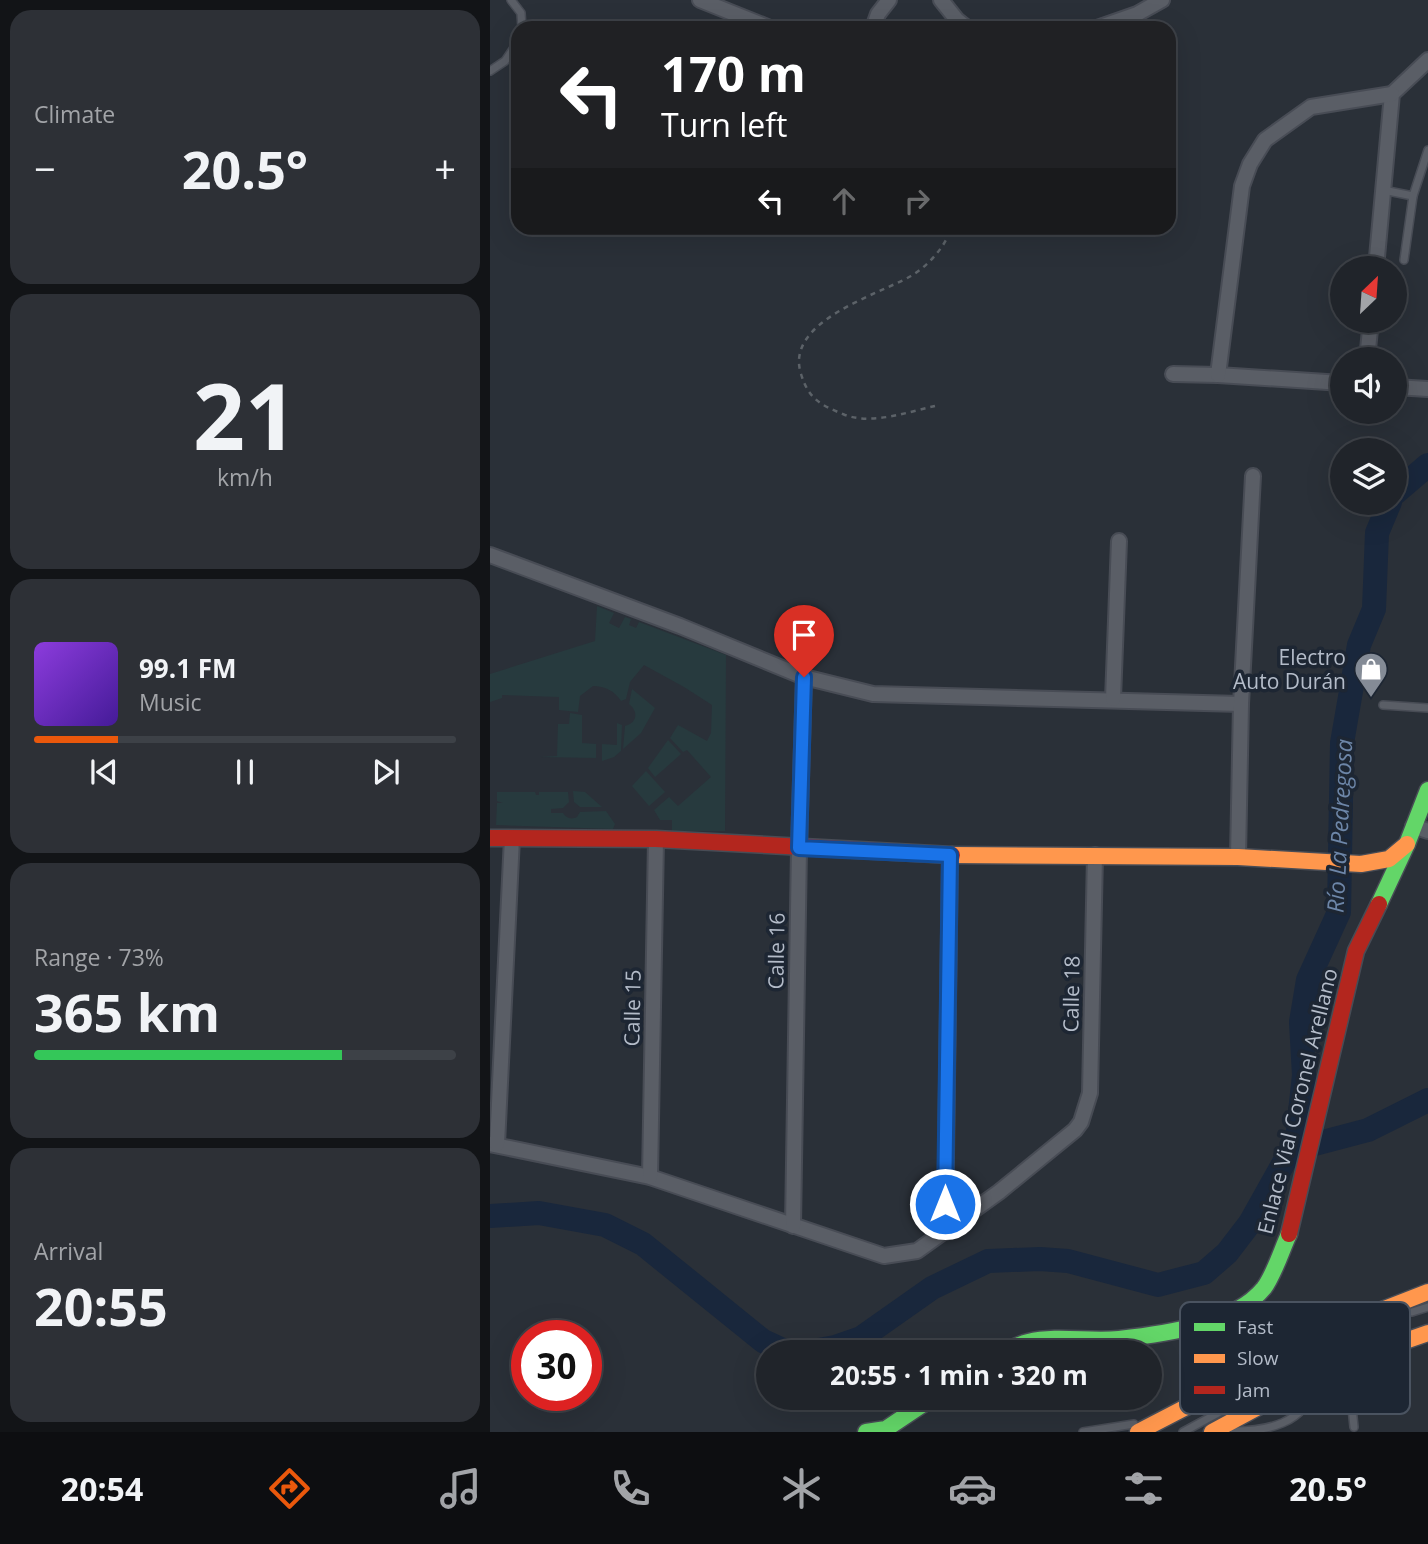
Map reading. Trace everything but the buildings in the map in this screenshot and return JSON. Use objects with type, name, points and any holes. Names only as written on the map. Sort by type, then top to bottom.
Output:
[{"type":"main road","name":"Enlace Vial Coronel Arellano","points":[[1248,1302],[1265,1287],[1292,1228],[1356,951],[1407,844],[1421,829],[1428,790]]},
{"type":"main road","points":[[490,838],[656,839],[950,855],[1238,857],[1361,864],[1389,859],[1407,844]]},
{"type":"main road","points":[[1402,1302],[1428,1292]]},
{"type":"main road","name":"Enlace Vial Coronel Arellano","points":[[1045,1340],[1118,1339],[1180,1328]]},
{"type":"main road","points":[[1410,1339],[1428,1333]]},
{"type":"main road","points":[[1138,1432],[1180,1409]]},
{"type":"main road","points":[[866,1432],[886,1429],[914,1410]]},
{"type":"main road","points":[[1216,1431],[1248,1414]]},
{"type":"street","points":[[700,0],[752,21]]},
{"type":"street","points":[[876,21],[889,0]]},
{"type":"street","points":[[941,0],[958,21]]},
{"type":"street","points":[[1118,21],[1138,14],[1162,0]]},
{"type":"street","points":[[1218,374],[1241,186],[1250,164],[1265,140],[1311,107],[1392,94],[1428,60]]},
{"type":"street","points":[[1377,256],[1392,94]]},
{"type":"street","points":[[1173,374],[1218,374],[1330,382]]},
{"type":"street","points":[[1407,388],[1428,389]]},
{"type":"street","points":[[1238,857],[1241,704],[1252,475]]},
{"type":"street","points":[[1113,699],[1119,541]]},
{"type":"street","points":[[490,555],[680,626],[804,677],[873,694],[1241,704]]},
{"type":"street","name":"Calle 16","points":[[793,1226],[804,677]]},
{"type":"street","points":[[512,838],[494,1144],[650,1177],[884,1256],[916,1251],[945,1231],[950,855]]},
{"type":"street","name":"Calle 15","points":[[650,1177],[656,839]]},
{"type":"street","name":"Calle 18","points":[[945,1231],[999,1192],[1082,1122],[1090,1093],[1095,855]]},
{"type":"lane","points":[[510,0],[521,13],[522,21]]},
{"type":"lane","points":[[490,71],[506,61],[511,54]]},
{"type":"lane","points":[[1405,256],[1413,196],[1428,150]]},
{"type":"lane","points":[[1383,190],[1413,196]]},
{"type":"lane","points":[[1383,705],[1428,708]]},
{"type":"lane","points":[[1410,1313],[1428,1307]]},
{"type":"lane","points":[[1181,1429],[1202,1414]]},
{"type":"lane","points":[[1181,1429],[1211,1414]]},
{"type":"lane","points":[[1216,1431],[1235,1432],[1280,1425],[1296,1414]]},
{"type":"lane","points":[[1354,1427],[1355,1414]]},
{"type":"lane","points":[[1083,1432],[1159,1420]]},
{"type":"path","points":[[934,406],[881,418],[854,418],[823,406],[806,391],[797,364],[804,341],[826,319],[878,290],[912,275],[935,256],[949,235]]},
{"type":"green space","points":[[597,606],[614,613],[609,623],[619,628],[625,617],[631,619],[629,625],[636,628],[639,622],[726,655],[725,831],[672,831],[672,820],[660,820],[654,810],[669,797],[678,806],[711,777],[687,750],[683,752],[670,738],[678,725],[707,741],[711,733],[712,705],[644,665],[630,682],[626,699],[621,701],[609,690],[593,686],[580,696],[578,712],[559,710],[559,697],[502,695],[502,698],[490,702],[490,674],[595,641]]},
{"type":"green space","points":[[632,689],[655,708],[641,733],[623,749],[625,726],[635,717],[629,704]]},
{"type":"green space","points":[[570,713],[582,715],[582,743],[596,744],[596,758],[540,757],[557,756],[558,724],[569,724]]},
{"type":"green space","points":[[617,723],[622,725],[621,751],[602,761],[602,744],[617,745]]},
{"type":"green space","points":[[668,740],[681,754],[655,777],[648,768]]},
{"type":"green space","points":[[646,771],[665,792],[649,806],[632,786]]},
{"type":"green space","points":[[573,791],[585,792],[602,807],[580,807],[574,802]]},
{"type":"green space","points":[[497,792],[535,792],[539,795],[539,792],[568,792],[569,802],[563,808],[551,809],[551,813],[563,813],[573,818],[580,812],[606,811],[615,824],[613,829],[496,825],[497,803],[503,803],[497,801]]},
{"type":"waterway","name":"Río La Pedregosa","points":[[1407,483],[1428,465]]},
{"type":"waterway","name":"Río La Pedregosa","points":[[1296,1149],[1304,1075],[1301,1022],[1308,980],[1339,912],[1342,743],[1359,645],[1374,609],[1377,533],[1385,515]]},
{"type":"waterway","points":[[855,1340],[932,1288],[988,1261],[1068,1261],[1158,1285],[1204,1273],[1227,1253],[1250,1223],[1287,1157],[1296,1149],[1368,1130],[1428,1100]]},
{"type":"waterway","points":[[490,1216],[539,1213],[605,1225],[643,1244],[762,1340]]},
{"type":"traffic: fast","points":[[1379,904],[1428,790]]},
{"type":"traffic: fast","points":[[1249,1302],[1268,1283],[1289,1234]]},
{"type":"traffic: fast","points":[[1108,1340],[1180,1329]]},
{"type":"traffic: fast","points":[[1039,1340],[1108,1340]]},
{"type":"traffic: fast","points":[[866,1432],[886,1429],[914,1410]]},
{"type":"traffic: slow","points":[[952,855],[1238,857],[1361,864],[1389,859],[1407,844]]},
{"type":"traffic: slow","points":[[1402,1302],[1428,1292]]},
{"type":"traffic: slow","points":[[1410,1339],[1428,1333]]},
{"type":"traffic: slow","points":[[1138,1432],[1180,1410]]},
{"type":"traffic: slow","points":[[1212,1432],[1245,1414]]},
{"type":"traffic: jam","points":[[490,838],[656,839],[952,855]]},
{"type":"traffic: jam","points":[[1289,1234],[1356,951],[1379,904]]},
{"type":"place","name":"Electro Auto Durán","points":[[1371,699]]},
{"type":"route","points":[[804,677],[799,848],[950,855],[945,1204]]}]
